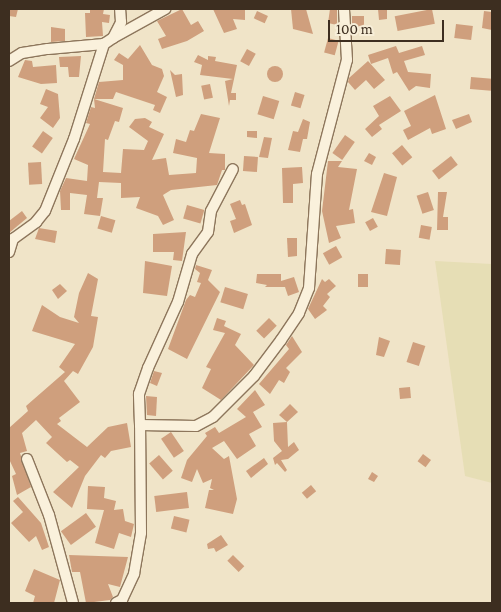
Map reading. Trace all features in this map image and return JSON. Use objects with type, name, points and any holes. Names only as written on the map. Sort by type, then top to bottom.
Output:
[{"type":"street","points":[[9,252],[13,239],[36,222],[45,211],[74,139],[108,41],[121,22],[120,9]]},
{"type":"street","points":[[9,61],[22,53],[108,41],[165,9]]},
{"type":"street","points":[[140,426],[196,426],[214,417],[254,376],[299,313],[309,288],[317,174],[347,60],[346,9]]},
{"type":"street","points":[[116,603],[122,600],[134,574],[140,533],[139,394],[148,368],[178,302],[192,254],[208,232],[211,212],[233,170]]},
{"type":"street","points":[[27,459],[49,515],[73,603]]},
{"type":"shaded area","points":[[435,261],[492,264],[492,483],[465,476]]},
{"type":"building","points":[[9,9],[18,9],[16,17],[9,16]]},
{"type":"building","points":[[90,9],[104,9],[103,14],[110,15],[109,23],[102,22],[103,36],[86,37],[85,13],[90,13]]},
{"type":"building","points":[[182,9],[191,25],[198,21],[204,31],[187,41],[162,49],[158,39],[166,36],[157,21]]},
{"type":"building","points":[[213,9],[245,9],[245,20],[233,19],[237,29],[224,33]]},
{"type":"building","points":[[291,9],[306,9],[313,34],[293,29]]},
{"type":"building","points":[[330,9],[337,9],[337,25],[328,23]]},
{"type":"building","points":[[378,9],[387,9],[387,19],[379,20]]},
{"type":"building","points":[[432,9],[435,24],[398,31],[395,16]]},
{"type":"building","points":[[257,11],[268,16],[265,23],[254,18]]},
{"type":"building","points":[[484,11],[492,12],[492,30],[482,28]]},
{"type":"building","points":[[352,16],[364,16],[364,30],[352,30]]},
{"type":"building","points":[[456,24],[473,26],[471,40],[454,38]]},
{"type":"building","points":[[51,27],[65,29],[65,41],[51,42]]},
{"type":"building","points":[[328,38],[339,41],[335,55],[324,52]]},
{"type":"building","points":[[140,45],[152,65],[162,69],[164,76],[157,92],[167,97],[160,113],[153,110],[155,105],[116,92],[113,99],[94,99],[99,82],[123,80],[123,65],[114,60],[119,53],[128,59]]},
{"type":"building","points":[[396,46],[399,53],[422,46],[425,55],[404,61],[408,72],[431,74],[430,88],[416,86],[409,91],[397,72],[393,74],[388,58],[371,64],[368,55]]},
{"type":"building","points":[[247,49],[256,54],[249,66],[240,61]]},
{"type":"building","points":[[198,55],[208,60],[208,56],[216,57],[215,61],[237,65],[231,93],[236,93],[236,100],[230,100],[229,106],[225,81],[233,79],[200,75],[202,65],[194,62]]},
{"type":"building","points":[[81,56],[79,77],[69,77],[68,67],[60,67],[59,57]]},
{"type":"building","points":[[25,60],[32,61],[33,67],[56,65],[57,83],[41,84],[18,77]]},
{"type":"building","points":[[368,61],[385,80],[374,89],[366,80],[355,90],[348,82],[349,78]]},
{"type":"building","points":[[275,66],[283,74],[275,82],[267,74]]},
{"type":"building","points":[[170,70],[175,75],[182,74],[183,95],[176,97]]},
{"type":"building","points":[[471,77],[492,79],[491,91],[470,89]]},
{"type":"building","points":[[210,84],[213,98],[204,100],[201,86]]},
{"type":"building","points":[[46,89],[58,94],[60,118],[53,128],[40,118],[48,107],[40,104]]},
{"type":"building","points":[[295,92],[305,95],[300,108],[291,105]]},
{"type":"building","points":[[435,95],[446,129],[432,134],[430,128],[408,140],[403,130],[411,126],[404,111]]},
{"type":"building","points":[[263,96],[279,101],[274,119],[257,114]]},
{"type":"building","points":[[390,96],[401,111],[379,125],[382,129],[372,137],[365,129],[379,116],[373,106]]},
{"type":"building","points":[[94,99],[123,108],[119,122],[115,121],[108,140],[105,139],[103,172],[121,173],[123,149],[144,150],[148,141],[129,127],[135,119],[145,118],[152,122],[149,127],[164,134],[152,160],[166,158],[169,175],[196,173],[197,158],[173,153],[176,139],[186,142],[190,130],[194,131],[201,114],[220,118],[209,153],[225,154],[225,170],[222,170],[217,185],[171,190],[163,195],[174,220],[163,225],[158,216],[136,208],[140,197],[121,198],[121,183],[99,182],[97,198],[103,198],[100,216],[84,214],[87,195],[70,193],[70,210],[61,210],[60,191],[66,178],[87,181],[88,165],[74,159],[90,124],[86,123],[91,107],[95,108]]},
{"type":"building","points":[[469,114],[472,122],[456,129],[452,120]]},
{"type":"building","points":[[303,119],[310,122],[307,139],[303,139],[300,152],[288,150],[293,131],[298,132]]},
{"type":"building","points":[[43,131],[53,138],[42,153],[32,147]]},
{"type":"building","points":[[247,131],[257,131],[257,138],[247,137]]},
{"type":"building","points":[[345,135],[355,142],[342,160],[332,153]]},
{"type":"building","points":[[264,137],[272,138],[268,158],[259,157]]},
{"type":"building","points":[[402,145],[412,157],[402,166],[392,153]]},
{"type":"building","points":[[369,153],[376,157],[372,165],[364,161]]},
{"type":"building","points":[[244,156],[258,157],[257,172],[243,171]]},
{"type":"building","points":[[451,156],[458,165],[439,179],[432,171]]},
{"type":"building","points":[[328,161],[342,161],[338,167],[357,169],[349,210],[353,209],[355,223],[336,226],[341,238],[329,243],[322,211]]},
{"type":"building","points":[[41,162],[42,184],[29,185],[28,163]]},
{"type":"building","points":[[302,167],[303,183],[293,184],[293,203],[283,203],[282,168]]},
{"type":"building","points":[[384,173],[397,177],[387,216],[371,212]]},
{"type":"building","points":[[428,192],[434,210],[422,214],[417,196]]},
{"type":"building","points":[[438,192],[447,192],[443,217],[448,217],[448,230],[437,230]]},
{"type":"building","points":[[240,200],[242,205],[245,204],[252,225],[234,233],[230,221],[236,219],[230,204]]},
{"type":"building","points":[[187,205],[204,210],[200,223],[183,218]]},
{"type":"building","points":[[22,211],[27,218],[9,233],[9,221]]},
{"type":"building","points":[[101,216],[115,220],[112,233],[97,228]]},
{"type":"building","points":[[373,218],[378,227],[370,231],[365,222]]},
{"type":"building","points":[[421,225],[432,227],[430,240],[419,238]]},
{"type":"building","points":[[39,228],[57,231],[55,243],[35,239]]},
{"type":"building","points":[[186,232],[182,261],[173,260],[174,252],[153,252],[153,234]]},
{"type":"building","points":[[287,238],[297,238],[297,256],[288,257]]},
{"type":"building","points":[[336,246],[342,257],[329,265],[323,253]]},
{"type":"building","points":[[386,249],[401,250],[400,265],[385,264]]},
{"type":"building","points":[[145,261],[172,266],[167,296],[143,293]]},
{"type":"building","points":[[196,265],[212,270],[208,280],[220,292],[187,359],[168,349],[186,300],[190,295],[195,297],[201,283],[197,282],[200,273],[195,269]]},
{"type":"building","points":[[88,273],[98,279],[91,316],[98,317],[93,347],[78,374],[73,371],[64,381],[80,402],[59,418],[61,421],[57,424],[87,447],[108,427],[127,423],[131,447],[111,451],[105,458],[101,455],[85,476],[72,508],[53,492],[79,467],[70,460],[67,462],[46,443],[52,437],[36,420],[22,433],[27,451],[20,453],[31,487],[17,495],[12,476],[16,474],[9,459],[9,428],[28,411],[26,406],[65,372],[59,367],[75,344],[32,331],[42,305],[60,317],[79,323],[74,317],[79,293]]},
{"type":"building","points":[[257,274],[281,274],[281,281],[294,277],[299,292],[288,296],[285,287],[265,287],[267,285],[256,283]]},
{"type":"building","points":[[358,274],[368,274],[368,287],[358,287]]},
{"type":"building","points":[[322,279],[325,282],[329,279],[336,286],[327,294],[330,297],[323,306],[327,310],[315,319],[308,309]]},
{"type":"building","points":[[60,284],[67,291],[58,299],[52,290]]},
{"type":"building","points":[[225,287],[248,294],[243,309],[220,302]]},
{"type":"building","points":[[217,318],[226,321],[224,326],[241,334],[235,345],[254,365],[221,400],[202,388],[211,369],[206,367],[225,333],[213,330]]},
{"type":"building","points":[[269,318],[277,326],[264,339],[256,331]]},
{"type":"building","points":[[292,336],[302,352],[286,368],[290,372],[284,383],[279,380],[270,394],[259,384],[289,349],[286,345]]},
{"type":"building","points":[[379,337],[390,341],[384,357],[376,355]]},
{"type":"building","points":[[413,342],[425,346],[419,366],[407,362]]},
{"type":"building","points":[[154,371],[162,373],[157,386],[150,383]]},
{"type":"building","points":[[410,387],[411,398],[400,399],[399,388]]},
{"type":"building","points":[[255,390],[265,405],[253,412],[262,427],[249,434],[256,446],[237,459],[224,441],[212,448],[224,459],[229,456],[237,499],[233,514],[205,508],[209,490],[214,490],[210,488],[212,479],[203,483],[197,469],[192,482],[181,478],[187,460],[207,436],[205,433],[215,427],[219,433],[246,417],[237,409]]},
{"type":"building","points":[[146,396],[157,397],[156,416],[147,415]]},
{"type":"building","points":[[290,404],[298,412],[287,422],[279,415]]},
{"type":"building","points":[[287,422],[288,447],[294,442],[299,450],[288,459],[281,460],[287,470],[285,472],[277,463],[275,465],[273,458],[282,451],[274,441],[273,423]]},
{"type":"building","points":[[171,432],[184,451],[174,458],[161,439]]},
{"type":"building","points":[[423,454],[431,460],[426,467],[418,461]]},
{"type":"building","points":[[159,455],[173,471],[163,479],[149,464]]},
{"type":"building","points":[[264,458],[268,464],[251,478],[246,471]]},
{"type":"building","points":[[372,472],[378,476],[374,482],[368,479]]},
{"type":"building","points":[[311,485],[316,491],[307,499],[302,493]]},
{"type":"building","points":[[88,486],[105,487],[104,498],[116,501],[114,510],[123,509],[125,521],[134,524],[131,537],[119,533],[114,549],[95,543],[104,510],[87,509]]},
{"type":"building","points":[[187,492],[189,508],[156,512],[154,496]]},
{"type":"building","points":[[18,497],[41,523],[49,547],[42,550],[36,536],[29,542],[11,523],[23,512],[13,501]]},
{"type":"building","points":[[86,513],[96,527],[71,545],[61,531]]},
{"type":"building","points":[[174,516],[190,520],[186,532],[171,529]]},
{"type":"building","points":[[221,535],[228,545],[216,552],[214,548],[208,549],[207,544]]},
{"type":"building","points":[[69,555],[128,557],[120,587],[108,584],[113,597],[110,600],[86,603],[80,572],[72,572]]},
{"type":"building","points":[[233,555],[244,566],[239,572],[227,561]]},
{"type":"building","points":[[34,569],[60,580],[54,603],[33,603],[35,596],[25,591]]}]
